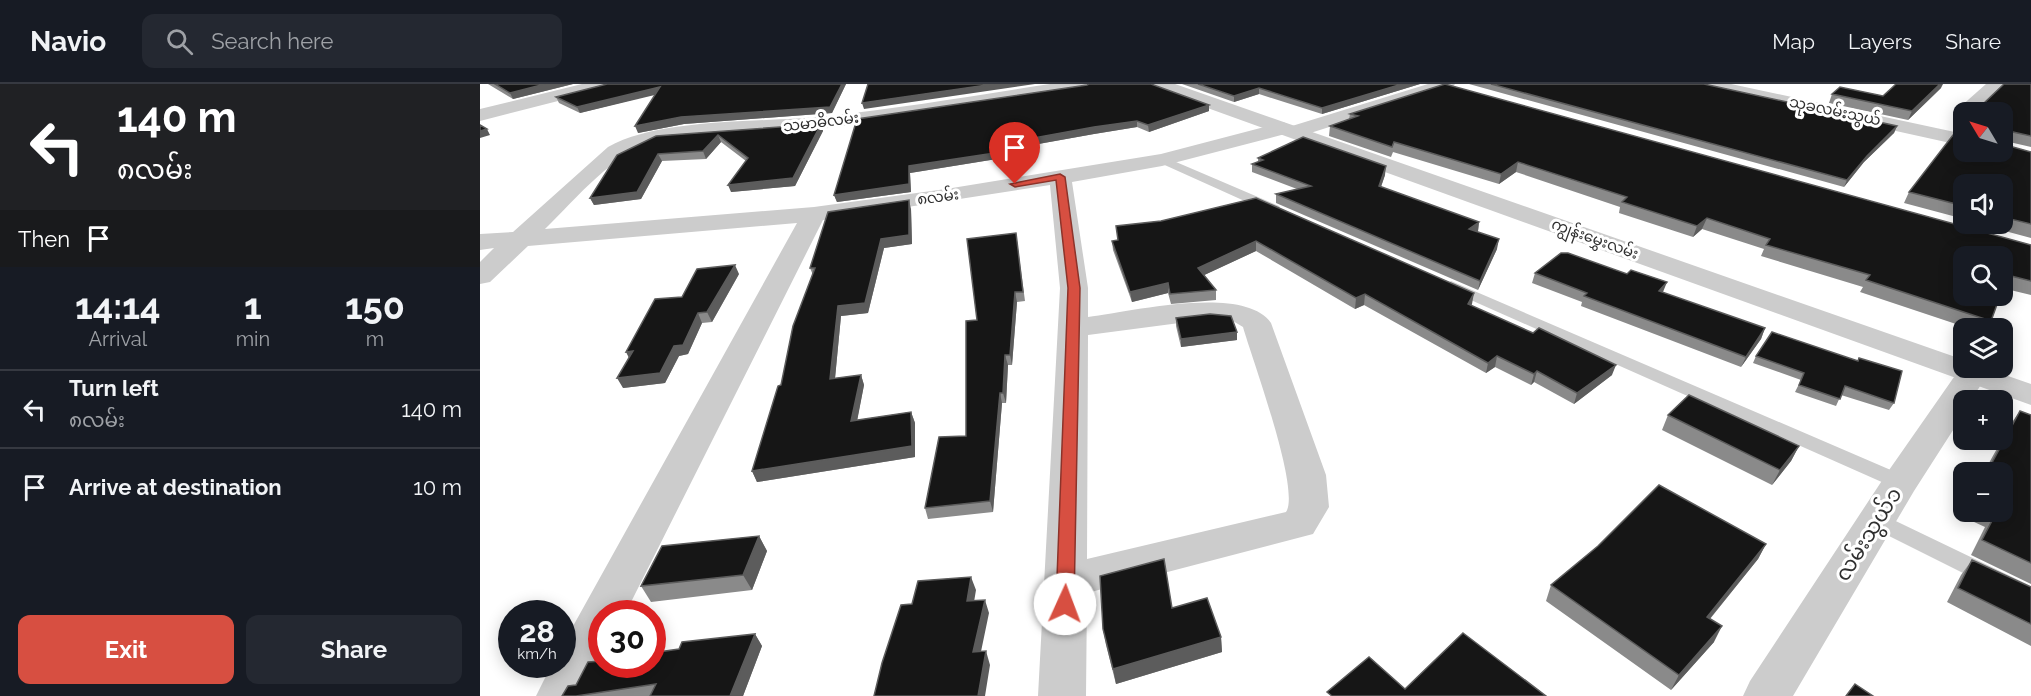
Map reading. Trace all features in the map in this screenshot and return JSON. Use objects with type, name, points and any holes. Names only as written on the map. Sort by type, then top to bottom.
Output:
[{"type":"street","points":[[480,115],[603,84]]},
{"type":"street","name":"သမာဓိလမ်း","points":[[480,276],[615,151],[631,142],[658,135],[767,129],[829,122],[1087,84]]},
{"type":"street","name":"ကျွန်းမွှေးလမ်း","points":[[1158,84],[1953,367]]},
{"type":"street","name":"သုခလမ်းသွယ်","points":[[1706,84],[1953,138]]},
{"type":"street","points":[[1977,102],[1996,84]]},
{"type":"street","name":"၈လမ်း","points":[[480,242],[814,214],[946,196],[1162,160],[1288,130],[1449,86]]},
{"type":"street","points":[[1942,135],[1953,125]]},
{"type":"street","points":[[1060,177],[1074,288],[1062,696]]},
{"type":"street","points":[[610,600],[814,214]]},
{"type":"street","points":[[1066,581],[1299,524],[1310,507],[1307,476],[1256,323],[1240,313],[1210,310],[1073,328]]},
{"type":"street","name":"လမ်းသွယ်၁","points":[[1767,696],[1900,482],[1969,378]]},
{"type":"street","name":"ကျွန်းမွှေးလမ်း","points":[[1983,378],[2031,395]]},
{"type":"street","points":[[560,696],[588,642]]},
{"type":"lane","points":[[1162,160],[1293,217]]},
{"type":"lane","points":[[1434,279],[1900,482]]},
{"type":"lane","points":[[1877,520],[2031,597]]},
{"type":"building","points":[[495,84],[545,84],[510,93]]},
{"type":"building","points":[[607,84],[842,84],[830,107],[681,117],[635,126],[660,87],[577,107],[556,97]]},
{"type":"building","points":[[868,84],[994,84],[862,103]]},
{"type":"building","points":[[1089,84],[1151,84],[1209,105],[1148,125],[1137,121],[1094,127],[1007,143],[1011,149],[1008,151],[909,166],[909,184],[834,195],[857,119]]},
{"type":"building","points":[[1198,84],[1402,84],[1322,108],[1259,88],[1234,96]]},
{"type":"building","points":[[1445,84],[1953,224],[1953,234],[1991,234],[2031,245],[2031,281],[2013,276],[2013,246],[1953,246],[1953,306],[1996,306],[1992,318],[1982,318],[1866,280],[1870,275],[1766,245],[1770,239],[1707,218],[1697,226],[1622,202],[1627,197],[1518,162],[1501,174],[1394,142],[1392,147],[1330,126],[1358,116],[1350,114]]},
{"type":"building","points":[[1491,84],[1704,84],[1897,126],[1847,180]]},
{"type":"building","points":[[1896,84],[1940,84],[1912,111],[1832,94],[1840,87],[1883,96]]},
{"type":"building","points":[[2004,84],[2031,84],[2031,136],[2013,132],[2013,102],[1985,102]]},
{"type":"building","points":[[821,124],[793,178],[728,185],[748,158],[718,135],[703,151],[658,154],[637,192],[590,198],[617,155],[656,136]]},
{"type":"building","points":[[1953,135],[1953,162],[2013,162],[2013,147],[2031,152],[2031,224],[2013,220],[2013,174],[1953,174],[1953,203],[1909,192]]},
{"type":"building","points":[[1303,137],[1386,166],[1379,186],[1479,222],[1469,229],[1499,239],[1480,281],[1276,194],[1311,186],[1252,164],[1263,160],[1258,158]]},
{"type":"building","points":[[1256,198],[1474,293],[1468,304],[1533,333],[1539,328],[1616,365],[1577,393],[1537,371],[1534,374],[1497,356],[1488,363],[1365,294],[1356,298],[1256,241],[1198,268],[1216,290],[1170,294],[1168,283],[1130,292],[1112,241],[1118,240],[1116,226],[1161,221]]},
{"type":"building","points":[[909,200],[909,235],[881,239],[865,303],[838,306],[830,379],[861,375],[851,421],[911,412],[912,446],[752,471],[778,386],[781,385],[793,326],[815,268],[810,268],[828,212]]},
{"type":"building","points":[[1016,233],[1023,292],[1015,292],[1010,355],[1005,355],[1003,393],[1000,393],[990,501],[925,508],[939,437],[966,436],[966,321],[977,320],[967,239]]},
{"type":"building","points":[[1561,253],[1568,253],[1627,274],[1631,270],[1667,282],[1659,291],[1765,328],[1746,357],[1584,296],[1587,293],[1535,273]]},
{"type":"building","points":[[735,265],[707,312],[698,313],[683,345],[674,346],[660,373],[617,378],[633,351],[626,352],[655,299],[682,297],[697,269]]},
{"type":"building","points":[[1210,314],[1231,316],[1237,332],[1181,339],[1176,318]]},
{"type":"building","points":[[1772,332],[1858,361],[1859,358],[1902,371],[1894,403],[1845,386],[1840,399],[1799,385],[1804,373],[1756,356]]},
{"type":"building","points":[[1689,395],[1799,446],[1780,470],[1668,415]]},
{"type":"building","points":[[2020,411],[2031,415],[2031,563],[1982,540],[1991,522],[2013,522],[2013,462],[1992,462],[1999,450],[2013,450],[2013,424]]},
{"type":"building","points":[[1659,485],[1766,544],[1707,617],[1722,626],[1679,675],[1551,585],[1598,546]]},
{"type":"building","points":[[759,536],[743,575],[641,586],[662,546]]},
{"type":"building","points":[[1164,559],[1172,608],[1207,598],[1221,637],[1113,669],[1103,629],[1100,576]]},
{"type":"building","points":[[1972,560],[2031,587],[2031,624],[1958,588]]},
{"type":"building","points":[[971,577],[967,601],[985,600],[973,652],[986,651],[978,696],[874,696],[901,605],[912,604],[918,581]]},
{"type":"building","points":[[1463,633],[1546,696],[1332,696],[1327,692],[1369,657],[1405,689]]},
{"type":"building","points":[[755,634],[730,696],[650,696],[656,684],[562,696],[568,686],[576,685],[588,662],[588,678],[666,678],[666,651],[679,649],[682,642]]},
{"type":"building","points":[[1855,684],[1873,696],[1846,696]]},
{"type":"route","points":[[1015,184],[1060,177],[1074,288],[1065,604]]}]
